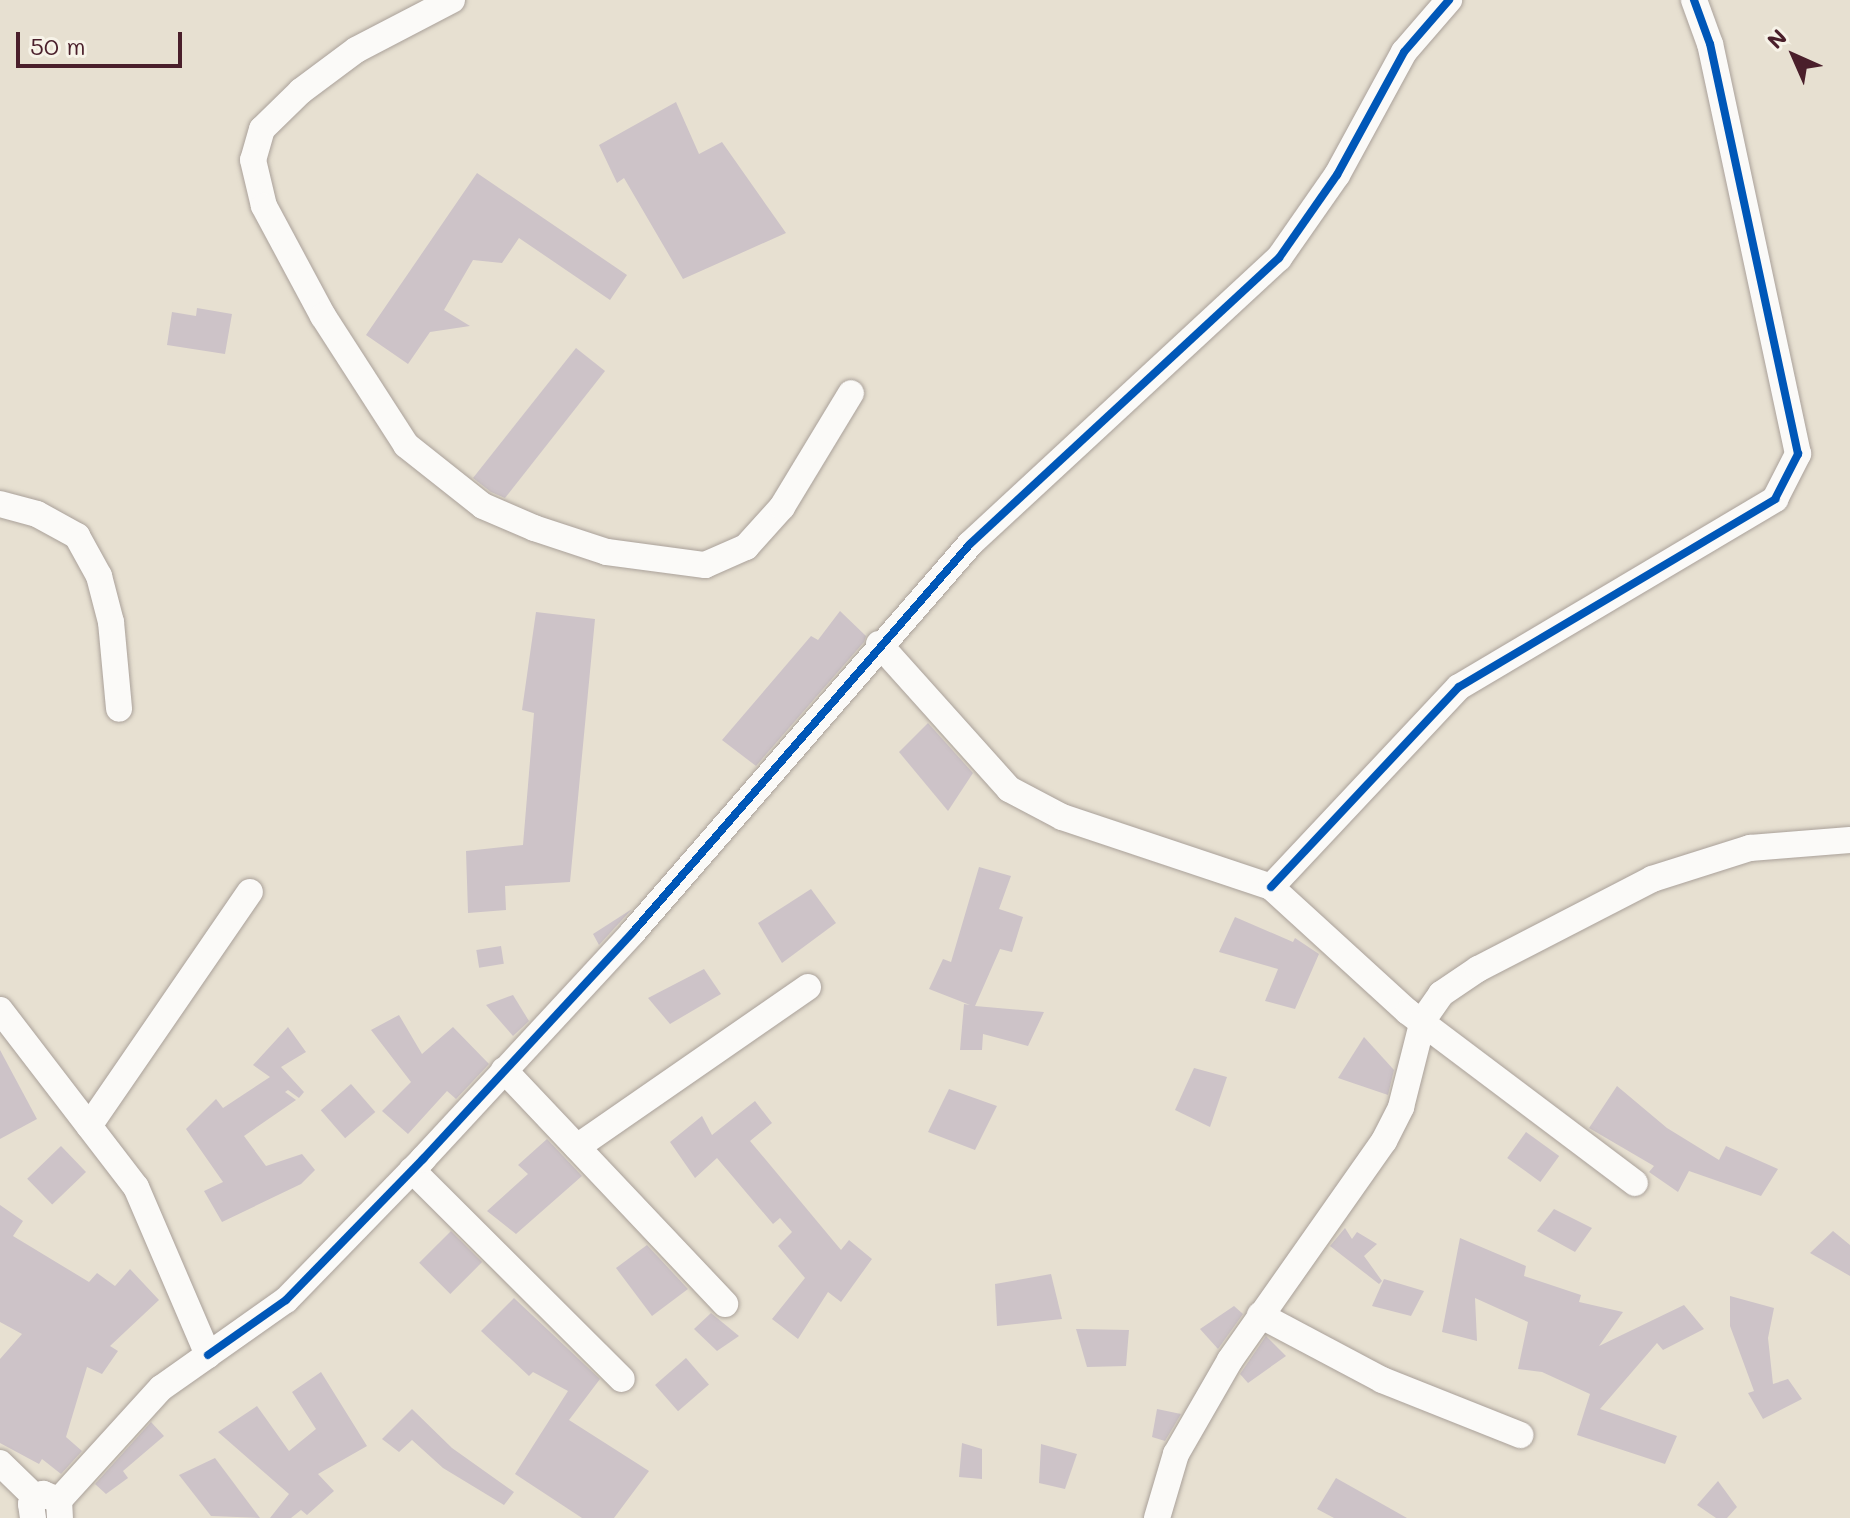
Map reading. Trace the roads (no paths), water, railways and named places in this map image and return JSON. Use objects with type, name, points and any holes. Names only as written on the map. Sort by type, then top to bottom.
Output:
[{"type":"street","points":[[452,0],[356,50],[301,91],[262,129],[253,160],[264,206],[323,316],[406,445],[483,506],[534,528],[607,552],[705,565],[746,547],[782,507],[851,393]]},
{"type":"street","points":[[0,1463],[47,1508],[161,1388],[286,1300],[412,1170],[633,932],[879,644],[970,544],[1279,258],[1337,175],[1404,52],[1449,0]]},
{"type":"street","points":[[1271,887],[1459,687],[1775,499],[1798,454],[1710,44],[1694,0]]},
{"type":"street","points":[[0,504],[37,514],[77,536],[99,576],[111,622],[119,709]]},
{"type":"street","points":[[879,644],[963,742],[1009,789],[1038,807],[1271,887],[1423,1020],[1635,1183]]},
{"type":"street","points":[[1157,1518],[1176,1454],[1260,1315],[1384,1141],[1401,1107],[1423,1020],[1441,994],[1478,969],[1652,879],[1750,848],[1850,840]]},
{"type":"street","points":[[89,1126],[250,892]]},
{"type":"street","points":[[577,1147],[808,987]]},
{"type":"street","points":[[0,1010],[136,1187],[208,1355]]},
{"type":"street","points":[[504,1070],[725,1304]]},
{"type":"street","points":[[412,1170],[622,1379]]},
{"type":"street","points":[[1260,1315],[1382,1380],[1520,1435]]}]
